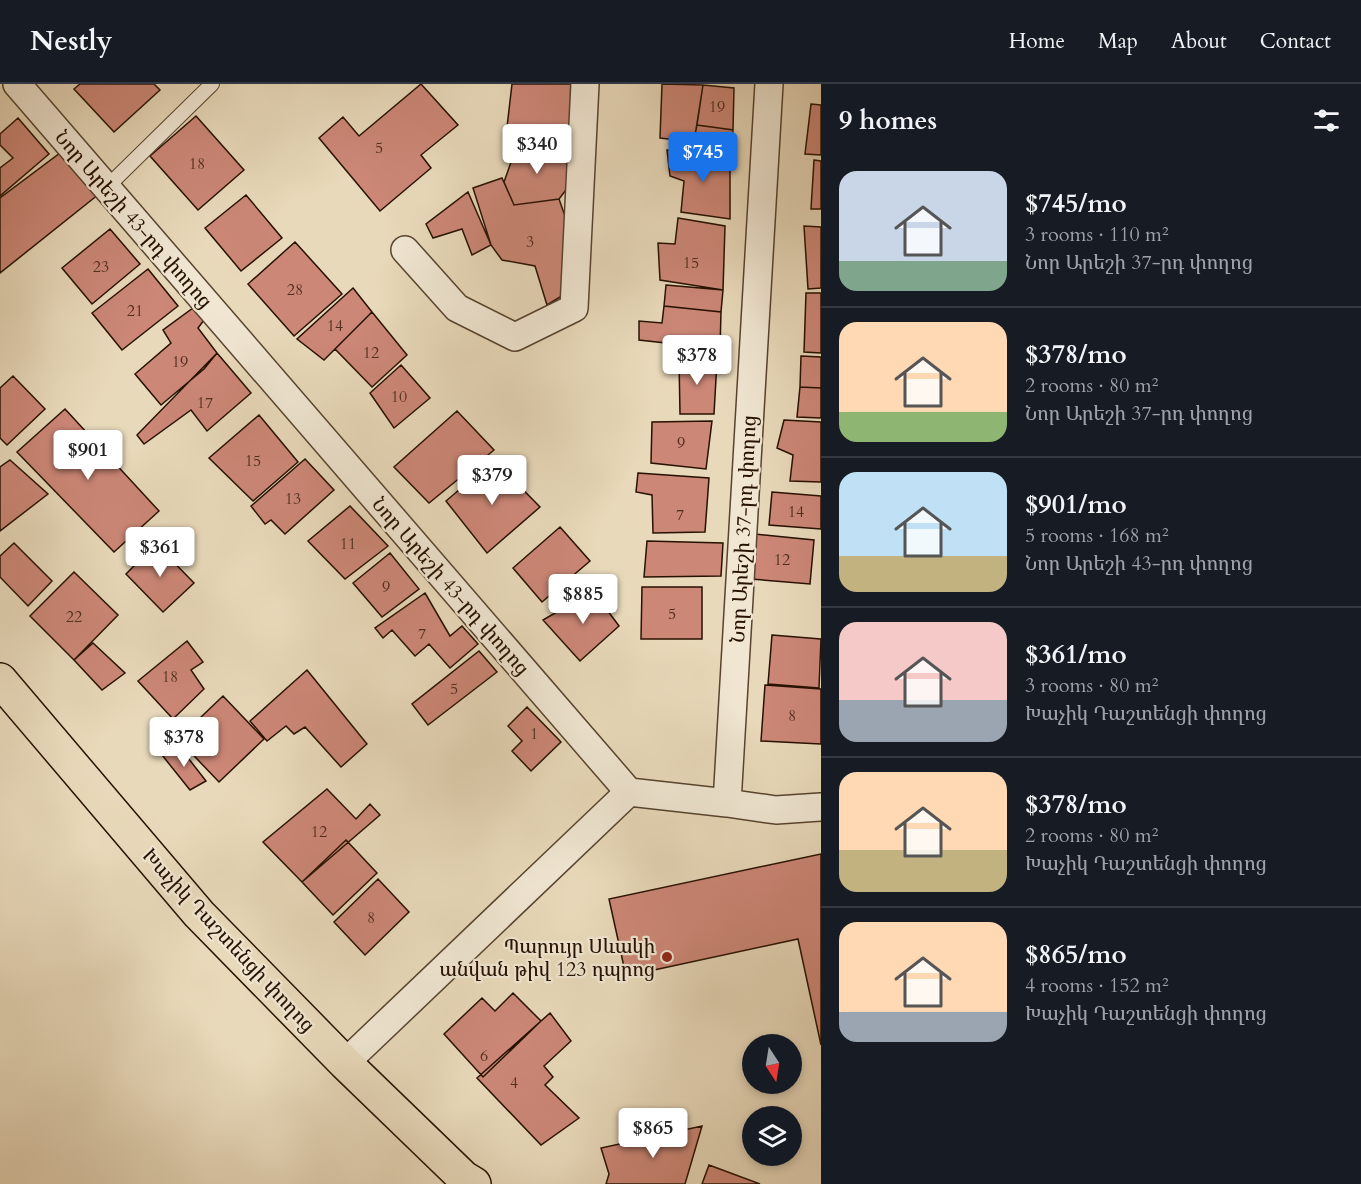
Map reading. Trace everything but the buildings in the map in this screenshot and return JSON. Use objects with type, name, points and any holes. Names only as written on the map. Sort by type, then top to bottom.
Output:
[{"type":"main road","name":"Խաչիկ Դաշտենցի փողոց","points":[[0,680],[199,914],[345,1063],[464,1178],[474,1184]]},
{"type":"street","name":"Նոր Արեշի 43-րդ փողոց","points":[[17,84],[629,792]]},
{"type":"street","points":[[405,250],[458,308],[515,337],[574,308],[585,84]]},
{"type":"street","name":"Նոր Արեշի 37-րդ փողոց","points":[[727,803],[769,84]]},
{"type":"street","points":[[345,1063],[629,792],[776,810],[821,807]]},
{"type":"lane","points":[[107,187],[212,84]]},
{"type":"place","name":"Պարույր Սևակի անվան թիվ 123 դպրոց","points":[[667,957]]}]
